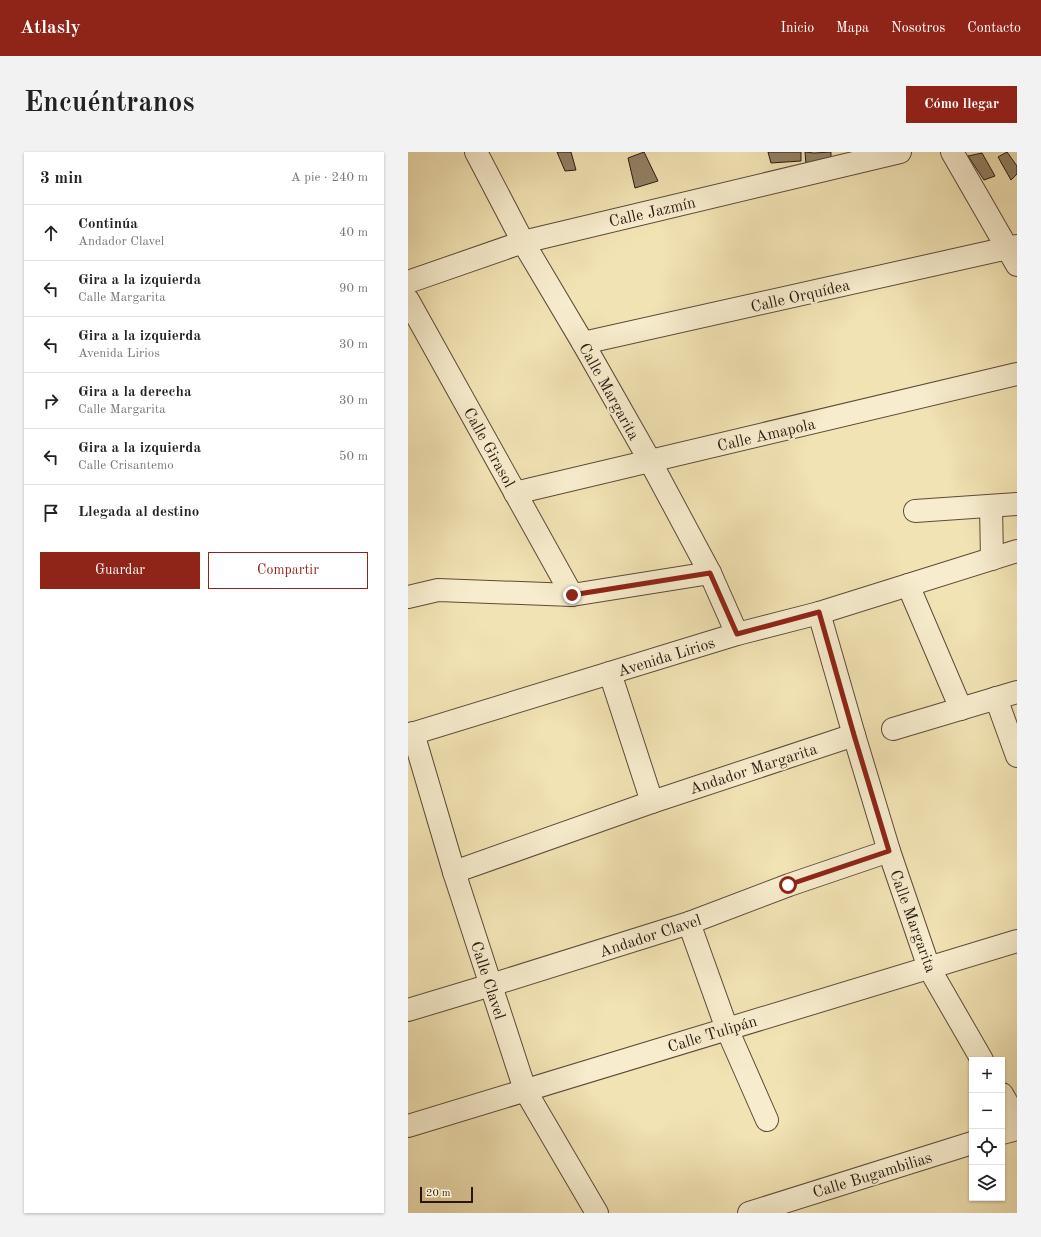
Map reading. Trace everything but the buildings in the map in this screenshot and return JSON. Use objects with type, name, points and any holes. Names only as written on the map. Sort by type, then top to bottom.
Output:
[{"type":"street","name":"Calle Margarita","points":[[476,152],[523,242],[583,343],[650,461],[710,573],[737,634]]},
{"type":"street","name":"Calle Jazmín","points":[[408,282],[523,242],[900,152]]},
{"type":"street","points":[[952,152],[1014,253]]},
{"type":"street","name":"Calle Orquídea","points":[[583,343],[1014,253]]},
{"type":"street","name":"Calle Girasol","points":[[408,300],[572,595]]},
{"type":"street","name":"Calle Amapola","points":[[516,493],[1017,374]]},
{"type":"street","points":[[915,511],[1017,504]]},
{"type":"street","points":[[991,506],[992,559]]},
{"type":"street","name":"Avenida Lirios","points":[[411,734],[737,634],[819,612],[1017,551]]},
{"type":"street","points":[[408,597],[438,590],[572,595],[710,573]]},
{"type":"street","points":[[908,585],[961,709]]},
{"type":"street","name":"Calle Margarita","points":[[819,612],[889,851],[929,968],[980,1057]]},
{"type":"street","points":[[454,872],[652,802],[610,673]]},
{"type":"street","points":[[893,729],[1017,692]]},
{"type":"street","points":[[996,698],[1017,756]]},
{"type":"street","name":"Calle Clavel","points":[[411,734],[525,1090],[597,1213]]},
{"type":"street","name":"Andador Margarita","points":[[652,802],[854,735]]},
{"type":"street","name":"Andador Clavel","points":[[408,1010],[689,923],[788,885],[889,851]]},
{"type":"street","points":[[689,923],[727,1029],[767,1120]]},
{"type":"street","name":"Calle Tulipán","points":[[408,1126],[1017,941]]},
{"type":"street","points":[[1005,1099],[1017,1120]]},
{"type":"street","points":[[1005,1133],[1017,1129]]},
{"type":"street","name":"Calle Bugambilias","points":[[749,1213],[969,1144]]},
{"type":"route","points":[[572,595],[710,573],[737,634],[819,612],[889,851],[788,885]]}]
